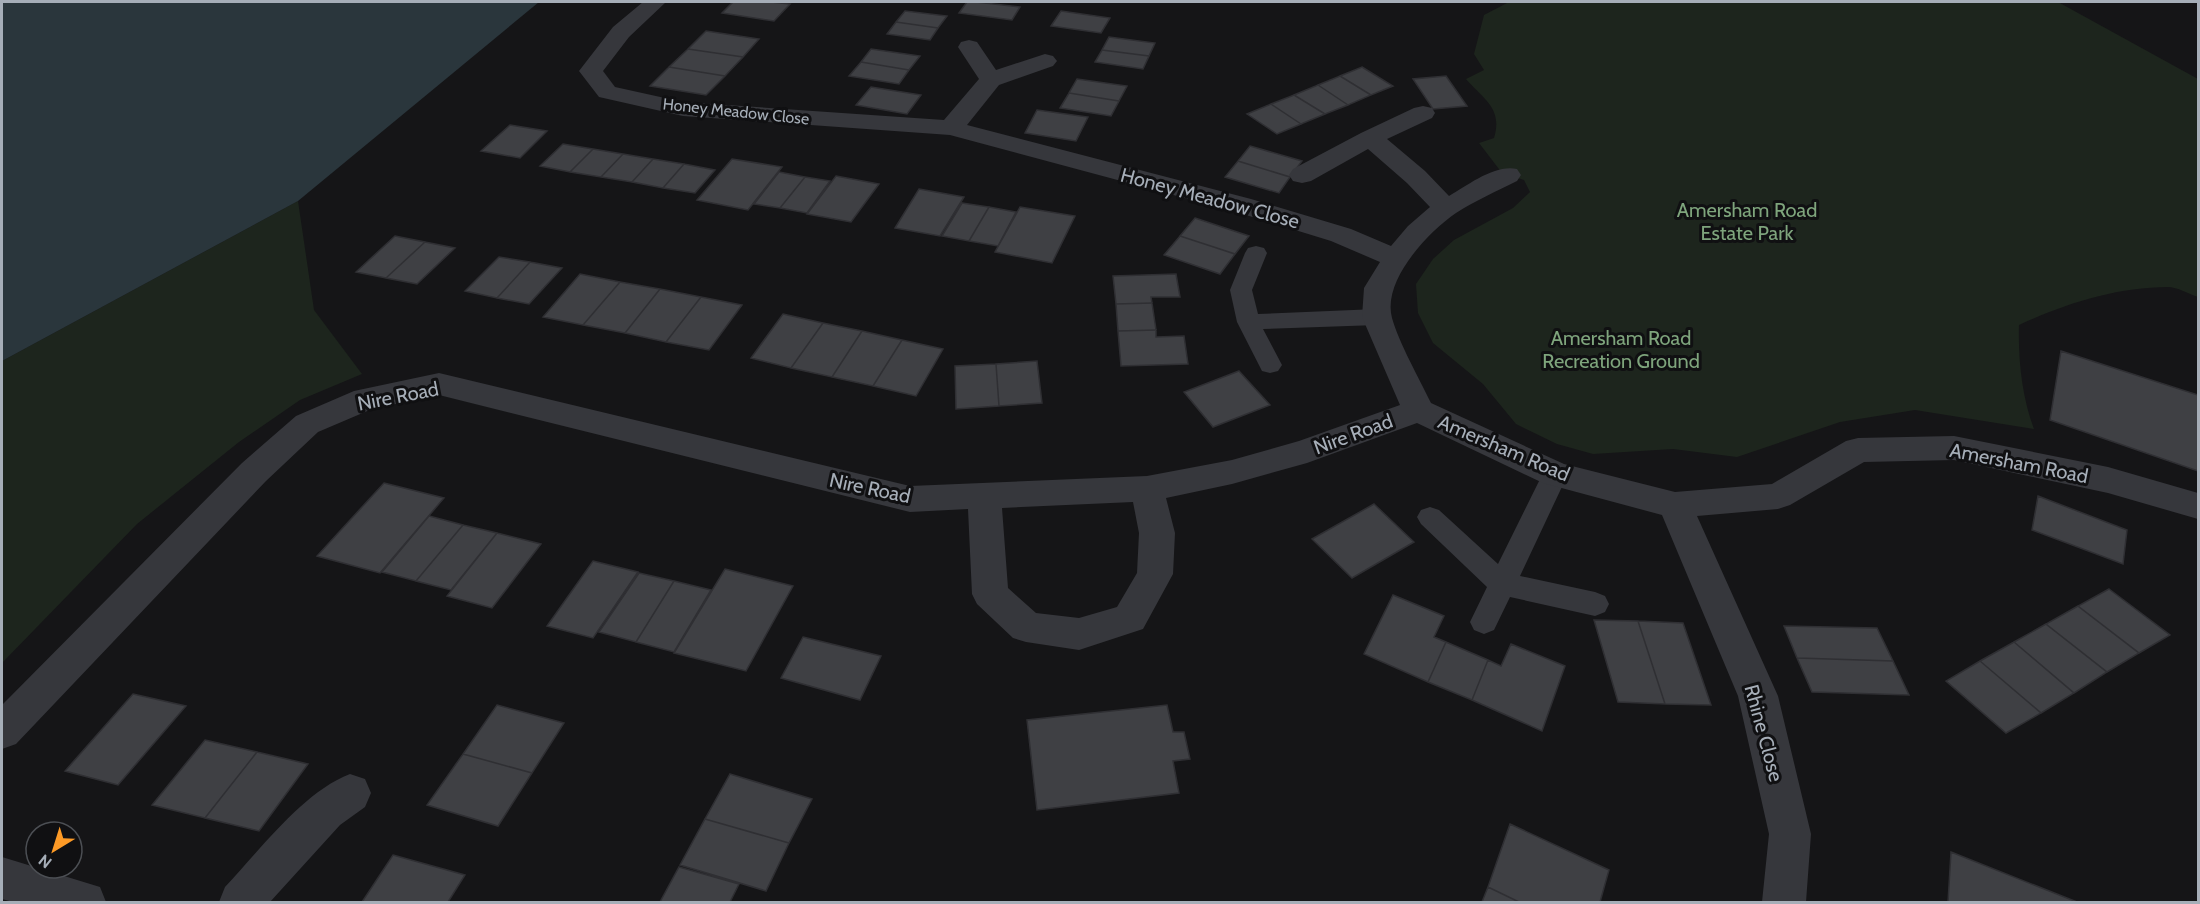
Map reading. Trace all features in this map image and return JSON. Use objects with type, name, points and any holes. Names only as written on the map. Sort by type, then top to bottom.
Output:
[{"type":"street","name":"Honey Meadow Close","points":[[655,2],[621,32],[591,71],[607,92],[683,109],[951,128],[1242,205],[1341,235],[1396,258]]},
{"type":"street","points":[[969,46],[991,80]]},
{"type":"street","points":[[951,128],[991,80],[1045,61]]},
{"type":"street","points":[[1302,175],[1370,138],[1423,113]]},
{"type":"street","points":[[1370,138],[1416,177],[1446,208]]},
{"type":"street","name":"Amersham Road","points":[[1508,175],[1446,208],[1418,232],[1396,258],[1378,288],[1377,317],[1418,410],[1555,474],[1675,505],[1778,496],[1858,450],[1954,448],[2108,480],[2199,506]]},
{"type":"street","name":"Nire Road","points":[[2,731],[254,472],[307,424],[365,399],[439,384],[910,499],[1147,489],[1232,472],[1307,451],[1418,410]]},
{"type":"street","points":[[985,497],[986,552],[990,594],[1026,627],[1079,634],[1130,618],[1155,574],[1157,533],[1147,489]]},
{"type":"street","name":"Rhine Close","points":[[1675,505],[1758,696],[1790,834],[1784,903]]},
{"type":"street","points":[[240,903],[325,811],[350,793]]},
{"type":"street","points":[[2,878],[84,903]]},
{"type":"lane","points":[[1256,253],[1241,290],[1248,322],[1270,365]]},
{"type":"lane","points":[[1248,322],[1377,317]]},
{"type":"lane","points":[[1484,622],[1555,474]]},
{"type":"lane","points":[[1430,517],[1502,584],[1595,604]]},
{"type":"green space","name":"Amersham Road Estate Park","points":[[1509,2],[2058,2],[2198,79],[2198,297],[2172,287],[2110,293],[2054,310],[2019,325],[2022,378],[2026,404],[2034,429],[1915,410],[1840,422],[1737,457],[1673,449],[1593,454],[1557,444],[1516,424],[1483,384],[1433,343],[1418,313],[1416,284],[1433,259],[1454,240],[1513,208],[1530,192],[1524,180],[1502,173],[1479,143],[1494,138],[1496,119],[1490,105],[1466,79],[1484,70],[1474,54],[1484,15]]},
{"type":"green space","points":[[298,201],[314,310],[362,374],[300,400],[239,442],[137,524],[2,663],[2,361]]},
{"type":"shaded area","points":[[2,2],[539,2],[298,201],[2,361]]},
{"type":"building","points":[[733,2],[790,4],[774,21],[722,13]]},
{"type":"building","points":[[967,2],[1020,7],[1012,20],[959,13]]},
{"type":"building","points":[[905,11],[947,16],[938,28],[896,22]]},
{"type":"building","points":[[1061,11],[1110,18],[1101,33],[1051,26]]},
{"type":"building","points":[[896,22],[938,28],[930,40],[887,34]]},
{"type":"building","points":[[706,31],[759,39],[743,57],[688,49]]},
{"type":"building","points":[[1109,37],[1155,43],[1149,56],[1102,50]]},
{"type":"building","points":[[688,49],[743,57],[725,76],[669,67]]},
{"type":"building","points":[[871,49],[920,56],[909,70],[861,62]]},
{"type":"building","points":[[1102,50],[1149,56],[1143,69],[1095,62]]},
{"type":"building","points":[[861,62],[909,70],[899,84],[849,76]]},
{"type":"building","points":[[669,67],[725,76],[706,95],[650,86]]},
{"type":"building","points":[[1362,67],[1393,86],[1371,95],[1340,76]]},
{"type":"building","points":[[1340,76],[1371,95],[1348,105],[1318,85]]},
{"type":"building","points":[[1446,76],[1467,106],[1433,109],[1413,79]]},
{"type":"building","points":[[1077,79],[1127,86],[1119,101],[1069,93]]},
{"type":"building","points":[[1318,85],[1348,105],[1325,114],[1294,95]]},
{"type":"building","points":[[871,87],[921,95],[907,114],[856,105]]},
{"type":"building","points":[[1069,93],[1119,101],[1111,116],[1060,108]]},
{"type":"building","points":[[1294,95],[1325,114],[1301,124],[1271,104]]},
{"type":"building","points":[[1271,104],[1301,124],[1277,134],[1247,114]]},
{"type":"building","points":[[1037,110],[1088,117],[1076,141],[1025,133]]},
{"type":"building","points":[[510,125],[547,131],[520,158],[481,151]]},
{"type":"building","points":[[563,144],[593,149],[570,172],[540,166]]},
{"type":"building","points":[[1250,146],[1302,161],[1290,177],[1238,161]]},
{"type":"building","points":[[593,149],[623,154],[601,177],[570,172]]},
{"type":"building","points":[[623,154],[653,159],[632,182],[601,177]]},
{"type":"building","points":[[653,159],[684,164],[663,188],[632,182]]},
{"type":"building","points":[[732,159],[782,167],[748,210],[697,200]]},
{"type":"building","points":[[1238,161],[1290,177],[1279,193],[1225,177]]},
{"type":"building","points":[[684,164],[715,170],[695,193],[663,188]]},
{"type":"building","points":[[779,172],[805,177],[780,208],[754,204]]},
{"type":"building","points":[[836,176],[879,184],[851,222],[807,214]]},
{"type":"building","points":[[805,177],[830,181],[807,213],[780,208]]},
{"type":"building","points":[[919,189],[964,197],[940,236],[895,228]]},
{"type":"building","points":[[962,203],[989,207],[969,241],[942,236]]},
{"type":"building","points":[[989,207],[1016,212],[998,246],[969,241]]},
{"type":"building","points":[[1020,207],[1075,216],[1052,263],[995,252]]},
{"type":"building","points":[[1195,218],[1249,236],[1235,254],[1180,236]]},
{"type":"building","points":[[395,236],[425,242],[386,278],[356,272]]},
{"type":"building","points":[[1180,236],[1235,254],[1220,274],[1164,255]]},
{"type":"building","points":[[425,242],[455,248],[417,284],[386,278]]},
{"type":"building","points":[[499,257],[530,262],[497,298],[465,291]]},
{"type":"building","points":[[530,262],[562,268],[529,304],[497,298]]},
{"type":"building","points":[[580,274],[620,282],[583,325],[543,317]]},
{"type":"building","points":[[1176,274],[1180,297],[1151,297],[1152,303],[1116,304],[1113,276]]},
{"type":"building","points":[[620,282],[660,289],[625,333],[583,325]]},
{"type":"building","points":[[660,289],[701,297],[666,342],[625,333]]},
{"type":"building","points":[[701,297],[742,305],[709,350],[666,342]]},
{"type":"building","points":[[1152,303],[1156,330],[1118,331],[1116,304]]},
{"type":"building","points":[[783,314],[823,323],[791,368],[751,358]]},
{"type":"building","points":[[823,323],[862,331],[832,377],[791,368]]},
{"type":"building","points":[[1156,330],[1156,337],[1184,336],[1188,364],[1121,366],[1118,331]]},
{"type":"building","points":[[862,331],[902,340],[873,386],[832,377]]},
{"type":"building","points":[[902,340],[943,349],[916,396],[873,386]]},
{"type":"building","points":[[2061,351],[2198,395],[2198,471],[2050,420]]},
{"type":"building","points":[[1037,361],[1042,403],[999,406],[996,364]]},
{"type":"building","points":[[996,364],[999,406],[956,409],[955,366]]},
{"type":"building","points":[[1239,371],[1270,405],[1213,427],[1184,392]]},
{"type":"building","points":[[384,483],[444,498],[380,573],[317,556]]},
{"type":"building","points":[[2038,496],[2127,530],[2123,564],[2032,530]]},
{"type":"building","points":[[1374,504],[1414,542],[1352,578],[1312,539]]},
{"type":"building","points":[[429,516],[463,525],[416,581],[382,572]]},
{"type":"building","points":[[463,525],[497,533],[451,590],[416,581]]},
{"type":"building","points":[[497,533],[541,544],[492,608],[447,596]]},
{"type":"building","points":[[593,561],[638,572],[593,638],[547,626]]},
{"type":"building","points":[[725,569],[793,586],[746,671],[674,653]]},
{"type":"building","points":[[639,573],[674,581],[636,642],[599,632]]},
{"type":"building","points":[[674,581],[711,590],[674,652],[636,642]]},
{"type":"building","points":[[2109,589],[2170,635],[2139,653],[2078,606]]},
{"type":"building","points":[[1393,595],[1444,616],[1434,637],[1446,642],[1428,682],[1364,654]]},
{"type":"building","points":[[2078,606],[2139,653],[2107,672],[2046,624]]},
{"type":"building","points":[[1594,620],[1638,621],[1665,704],[1618,702]]},
{"type":"building","points":[[1638,621],[1683,623],[1711,705],[1665,704]]},
{"type":"building","points":[[2046,624],[2107,672],[2074,693],[2014,642]]},
{"type":"building","points":[[1784,626],[1877,628],[1893,661],[1797,658]]},
{"type":"building","points":[[803,637],[881,656],[860,700],[781,678]]},
{"type":"building","points":[[1446,642],[1488,660],[1472,700],[1428,682]]},
{"type":"building","points":[[2014,642],[2074,693],[2041,713],[1980,661]]},
{"type":"building","points":[[1511,644],[1565,666],[1542,731],[1472,700],[1488,660],[1501,666]]},
{"type":"building","points":[[1797,658],[1893,661],[1909,695],[1812,692]]},
{"type":"building","points":[[1980,661],[2041,713],[2006,733],[1946,681]]},
{"type":"building","points":[[133,694],[186,706],[118,785],[65,771]]},
{"type":"building","points":[[497,705],[564,723],[532,773],[463,754]]},
{"type":"building","points":[[1167,705],[1173,732],[1184,732],[1190,759],[1173,761],[1179,793],[1037,810],[1027,720]]},
{"type":"building","points":[[205,740],[257,752],[205,818],[152,805]]},
{"type":"building","points":[[257,752],[308,764],[259,831],[205,818]]},
{"type":"building","points":[[463,754],[532,773],[498,826],[427,805]]},
{"type":"building","points":[[730,774],[812,799],[789,843],[705,819]]},
{"type":"building","points":[[705,819],[789,843],[766,891],[680,865]]},
{"type":"building","points":[[1510,824],[1609,870],[1600,902],[1519,902],[1488,887]]},
{"type":"building","points":[[1951,852],[2077,902],[1948,902]]},
{"type":"building","points":[[393,855],[465,875],[448,902],[362,902]]},
{"type":"building","points":[[679,867],[739,884],[730,902],[660,902]]},
{"type":"building","points":[[1488,887],[1519,902],[1482,902]]},
{"type":"park label","name":"Amersham Road Recreation Ground","points":[[1621,350]]}]
